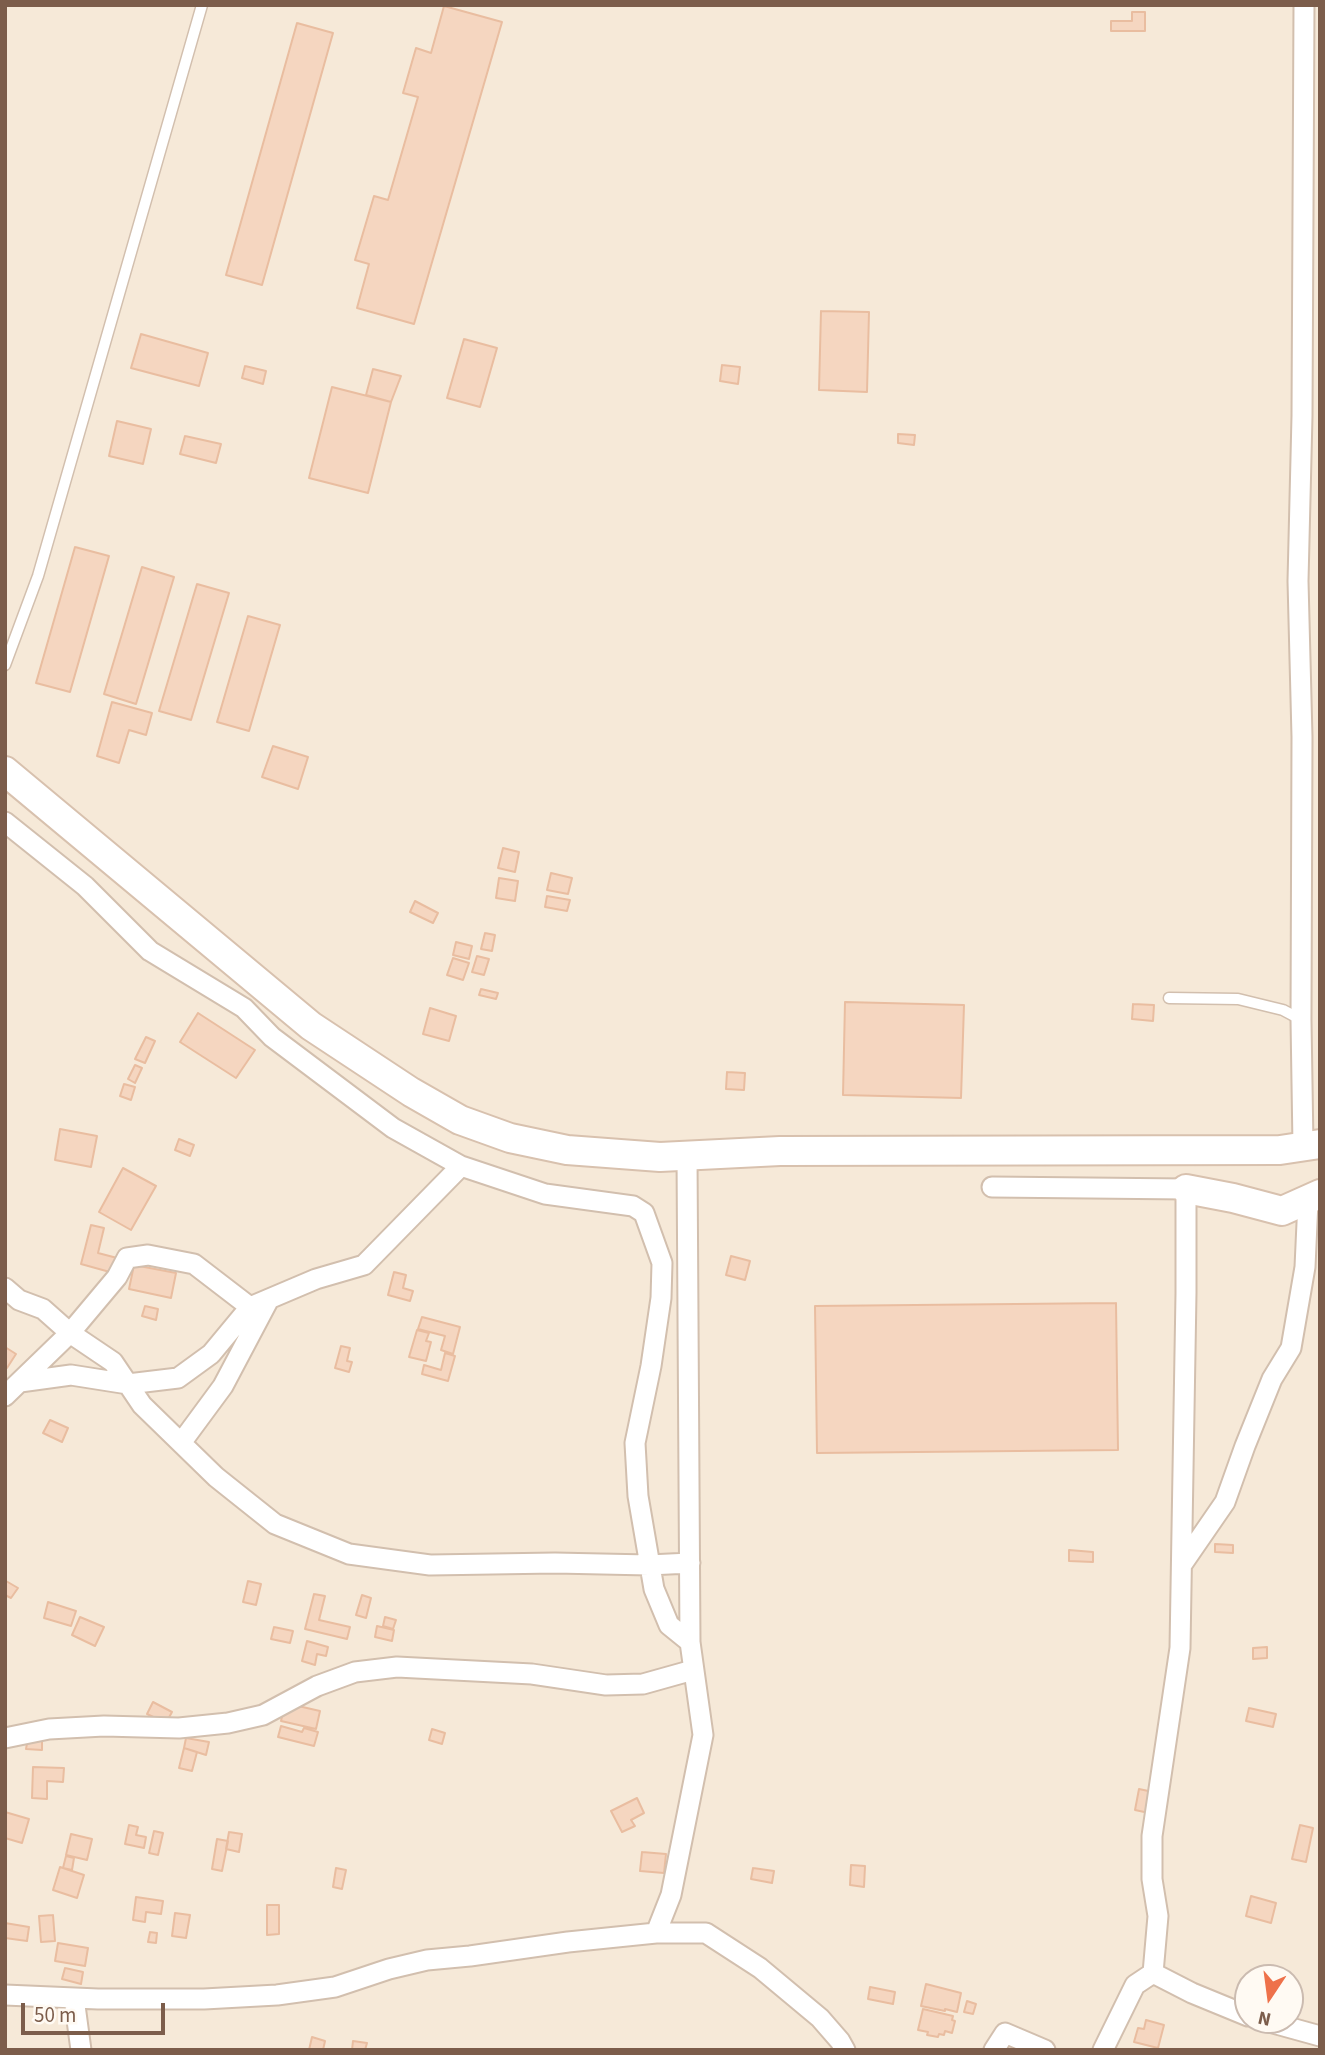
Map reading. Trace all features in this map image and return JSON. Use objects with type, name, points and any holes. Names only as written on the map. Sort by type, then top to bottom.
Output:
[{"type":"street","points":[[5,771],[312,1026],[411,1092],[460,1120],[510,1138],[567,1150],[660,1157],[780,1151],[1280,1150],[1311,1145],[1301,1020],[1302,737],[1298,581],[1302,402],[1304,5]]},
{"type":"street","points":[[5,822],[85,886],[150,951],[244,1009],[272,1037],[393,1128],[461,1166],[545,1194],[633,1206],[644,1213],[662,1263],[661,1298],[651,1366],[635,1443],[638,1496],[653,1589],[669,1625],[690,1642]]},
{"type":"street","points":[[656,1933],[670,1895],[703,1735],[690,1642],[687,1156]]},
{"type":"street","points":[[20,1382],[71,1376],[128,1384],[178,1378],[211,1354],[250,1307],[316,1279],[364,1265],[461,1166]]},
{"type":"street","points":[[992,1187],[1186,1189],[1282,1211],[1314,1197]]},
{"type":"street","points":[[1153,1973],[1158,1916],[1152,1878],[1152,1836],[1180,1648],[1186,1189]]},
{"type":"street","points":[[1182,1564],[1225,1502],[1272,1379],[1291,1348],[1314,1197]]},
{"type":"street","points":[[5,1396],[70,1333],[117,1277],[127,1258],[148,1255],[194,1264],[250,1307]]},
{"type":"street","points":[[5,1288],[19,1300],[43,1310],[70,1333],[113,1362],[142,1405],[216,1477],[275,1524],[349,1554],[430,1565],[690,1563]]},
{"type":"street","points":[[181,1443],[223,1386],[269,1298]]},
{"type":"street","points":[[5,1738],[49,1729],[179,1728],[228,1723],[263,1715],[317,1686],[355,1672],[397,1667],[532,1674],[606,1685],[643,1684],[693,1670]]},
{"type":"street","points":[[5,1995],[204,1999],[277,1996],[335,1987],[427,1959],[656,1933],[706,1933],[760,1968],[820,2018],[840,2040],[845,2050]]},
{"type":"street","points":[[1153,1973],[1234,2010]]},
{"type":"street","points":[[1103,2050],[1135,1985],[1153,1973]]},
{"type":"street","points":[[74,1998],[82,2050]]},
{"type":"street","points":[[994,2050],[1004,2033],[1045,2050]]},
{"type":"lane","points":[[5,665],[38,576],[202,5]]},
{"type":"lane","points":[[1170,998],[1238,999],[1276,1008],[1301,1020]]},
{"type":"shaded area","points":[[5,5],[1320,5],[1320,2050],[5,2050]]},
{"type":"building","points":[[444,6],[502,22],[414,324],[357,308],[369,264],[355,260],[374,196],[388,200],[418,97],[403,93],[416,48],[431,53]]},
{"type":"building","points":[[1132,12],[1145,12],[1145,31],[1111,31],[1111,21],[1132,21]]},
{"type":"building","points":[[297,23],[333,33],[262,285],[226,275]]},
{"type":"building","points":[[821,311],[869,312],[867,392],[819,390]]},
{"type":"building","points":[[141,334],[208,353],[199,386],[131,368]]},
{"type":"building","points":[[464,339],[497,348],[480,407],[447,398]]},
{"type":"building","points":[[722,365],[740,367],[738,384],[720,381]]},
{"type":"building","points":[[245,366],[266,371],[263,384],[242,378]]},
{"type":"building","points":[[373,369],[401,376],[391,402],[366,395]]},
{"type":"building","points":[[332,387],[391,402],[368,493],[309,478]]},
{"type":"building","points":[[117,421],[151,429],[143,464],[109,456]]},
{"type":"building","points":[[898,434],[915,435],[914,445],[898,443]]},
{"type":"building","points":[[185,436],[221,444],[216,463],[180,454]]},
{"type":"building","points":[[75,547],[109,556],[70,692],[36,683]]},
{"type":"building","points":[[142,567],[174,577],[136,704],[104,694]]},
{"type":"building","points":[[197,584],[229,593],[191,720],[159,711]]},
{"type":"building","points":[[248,616],[280,625],[249,731],[217,722]]},
{"type":"building","points":[[112,702],[152,713],[146,735],[129,730],[119,763],[97,756]]},
{"type":"building","points":[[273,746],[308,757],[298,789],[262,777]]},
{"type":"building","points":[[503,848],[519,852],[515,872],[498,868]]},
{"type":"building","points":[[551,873],[572,878],[568,894],[547,890]]},
{"type":"building","points":[[499,878],[518,881],[515,901],[496,898]]},
{"type":"building","points":[[547,896],[570,900],[567,911],[545,907]]},
{"type":"building","points":[[415,901],[438,913],[433,923],[410,912]]},
{"type":"building","points":[[485,933],[495,935],[492,951],[481,949]]},
{"type":"building","points":[[456,942],[472,946],[469,959],[453,955]]},
{"type":"building","points":[[477,956],[489,959],[484,975],[472,972]]},
{"type":"building","points":[[453,958],[469,963],[463,980],[447,975]]},
{"type":"building","points":[[481,989],[498,993],[496,999],[479,995]]},
{"type":"building","points":[[845,1002],[964,1005],[961,1098],[843,1095]]},
{"type":"building","points":[[1133,1004],[1154,1005],[1153,1021],[1132,1019]]},
{"type":"building","points":[[430,1008],[456,1016],[449,1041],[423,1034]]},
{"type":"building","points":[[198,1013],[255,1050],[236,1078],[180,1042]]},
{"type":"building","points":[[146,1037],[155,1041],[145,1063],[135,1059]]},
{"type":"building","points":[[135,1065],[142,1068],[135,1083],[128,1079]]},
{"type":"building","points":[[727,1072],[745,1073],[744,1090],[726,1089]]},
{"type":"building","points":[[124,1084],[135,1087],[131,1100],[120,1096]]},
{"type":"building","points":[[60,1129],[97,1136],[91,1167],[55,1160]]},
{"type":"building","points":[[179,1139],[194,1145],[190,1156],[175,1150]]},
{"type":"building","points":[[123,1168],[156,1186],[131,1230],[99,1212]]},
{"type":"building","points":[[91,1225],[104,1228],[98,1253],[121,1259],[117,1274],[81,1264]]},
{"type":"building","points":[[731,1256],[750,1261],[745,1280],[726,1275]]},
{"type":"building","points":[[134,1265],[176,1273],[171,1298],[129,1289]]},
{"type":"building","points":[[394,1272],[406,1275],[403,1288],[413,1291],[410,1301],[388,1295]]},
{"type":"building","points":[[1116,1303],[1118,1450],[817,1453],[815,1306]]},
{"type":"building","points":[[145,1306],[158,1309],[156,1320],[142,1316]]},
{"type":"building","points":[[422,1317],[460,1327],[453,1354],[441,1350],[445,1336],[418,1329]]},
{"type":"building","points":[[417,1330],[429,1333],[426,1341],[431,1342],[426,1361],[409,1357]]},
{"type":"building","points":[[341,1346],[350,1348],[347,1361],[352,1362],[349,1372],[335,1368]]},
{"type":"building","points":[[5,1347],[16,1354],[7,1368],[5,1367]]},
{"type":"building","points":[[445,1353],[455,1356],[448,1381],[422,1374],[424,1365],[441,1370]]},
{"type":"building","points":[[50,1420],[68,1428],[62,1442],[43,1433]]},
{"type":"building","points":[[1215,1544],[1233,1545],[1233,1553],[1215,1552]]},
{"type":"building","points":[[1069,1550],[1093,1552],[1093,1562],[1069,1561]]},
{"type":"building","points":[[6,1581],[18,1588],[11,1598],[5,1595]]},
{"type":"building","points":[[248,1581],[261,1584],[256,1605],[243,1602]]},
{"type":"building","points":[[314,1594],[325,1596],[319,1620],[350,1627],[347,1639],[305,1629]]},
{"type":"building","points":[[362,1595],[371,1598],[366,1618],[356,1615]]},
{"type":"building","points":[[48,1602],[76,1611],[71,1626],[44,1618]]},
{"type":"building","points":[[80,1617],[104,1627],[95,1646],[72,1635]]},
{"type":"building","points":[[385,1617],[396,1620],[393,1629],[383,1626]]},
{"type":"building","points":[[377,1626],[394,1630],[392,1641],[375,1637]]},
{"type":"building","points":[[274,1627],[293,1631],[290,1643],[271,1639]]},
{"type":"building","points":[[307,1641],[328,1647],[326,1656],[317,1654],[315,1665],[302,1661]]},
{"type":"building","points":[[1267,1647],[1267,1658],[1253,1659],[1253,1648]]},
{"type":"building","points":[[153,1702],[172,1712],[166,1723],[147,1714]]},
{"type":"building","points":[[285,1703],[320,1711],[316,1729],[281,1721]]},
{"type":"building","points":[[1249,1708],[1276,1714],[1273,1727],[1246,1721]]},
{"type":"building","points":[[281,1726],[302,1732],[304,1728],[318,1732],[314,1746],[278,1737]]},
{"type":"building","points":[[432,1729],[445,1733],[442,1744],[429,1740]]},
{"type":"building","points":[[28,1738],[42,1738],[42,1750],[26,1749]]},
{"type":"building","points":[[186,1738],[209,1742],[206,1755],[184,1748]]},
{"type":"building","points":[[184,1748],[197,1752],[192,1771],[179,1768]]},
{"type":"building","points":[[33,1767],[64,1768],[63,1782],[47,1781],[47,1799],[32,1798]]},
{"type":"building","points":[[1139,1789],[1153,1792],[1149,1813],[1135,1810]]},
{"type":"building","points":[[637,1798],[644,1813],[631,1820],[635,1826],[622,1832],[611,1811]]},
{"type":"building","points":[[5,1812],[29,1819],[22,1843],[5,1838]]},
{"type":"building","points":[[129,1825],[138,1827],[136,1835],[146,1837],[144,1848],[125,1844]]},
{"type":"building","points":[[1300,1825],[1313,1828],[1306,1862],[1292,1859]]},
{"type":"building","points":[[154,1831],[163,1833],[158,1855],[149,1853]]},
{"type":"building","points":[[229,1832],[242,1834],[239,1852],[226,1849]]},
{"type":"building","points":[[71,1834],[92,1839],[87,1860],[66,1855]]},
{"type":"building","points":[[217,1839],[228,1841],[222,1871],[212,1869]]},
{"type":"building","points":[[642,1852],[666,1854],[664,1873],[640,1871]]},
{"type":"building","points":[[66,1856],[74,1858],[72,1870],[63,1868]]},
{"type":"building","points":[[851,1865],[865,1866],[864,1887],[850,1885]]},
{"type":"building","points":[[60,1867],[84,1875],[77,1898],[53,1890]]},
{"type":"building","points":[[336,1868],[346,1870],[342,1889],[333,1887]]},
{"type":"building","points":[[753,1868],[774,1871],[772,1883],[751,1879]]},
{"type":"building","points":[[1251,1896],[1276,1903],[1271,1923],[1246,1916]]},
{"type":"building","points":[[136,1897],[163,1901],[161,1914],[146,1912],[145,1922],[133,1920]]},
{"type":"building","points":[[267,1905],[279,1905],[279,1934],[267,1935]]},
{"type":"building","points":[[175,1913],[190,1915],[186,1938],[172,1936]]},
{"type":"building","points":[[53,1915],[55,1941],[41,1942],[39,1916]]},
{"type":"building","points":[[5,1923],[29,1927],[27,1941],[5,1938]]},
{"type":"building","points":[[150,1932],[157,1933],[156,1943],[148,1942]]},
{"type":"building","points":[[58,1943],[88,1948],[85,1966],[55,1961]]},
{"type":"building","points":[[65,1968],[83,1972],[81,1984],[62,1979]]},
{"type":"building","points":[[926,1984],[961,1993],[957,2012],[921,2006]]},
{"type":"building","points":[[870,1987],[895,1992],[893,2004],[868,1999]]},
{"type":"building","points":[[967,2001],[976,2004],[973,2014],[964,2012]]},
{"type":"building","points":[[923,2009],[953,2016],[952,2020],[955,2021],[952,2033],[945,2031],[944,2035],[939,2034],[938,2037],[918,2030]]},
{"type":"building","points":[[1146,2020],[1164,2025],[1158,2048],[1134,2042],[1138,2028],[1144,2029]]},
{"type":"building","points":[[312,2037],[325,2041],[323,2050],[309,2050]]},
{"type":"building","points":[[353,2041],[367,2043],[365,2050],[352,2050]]}]
